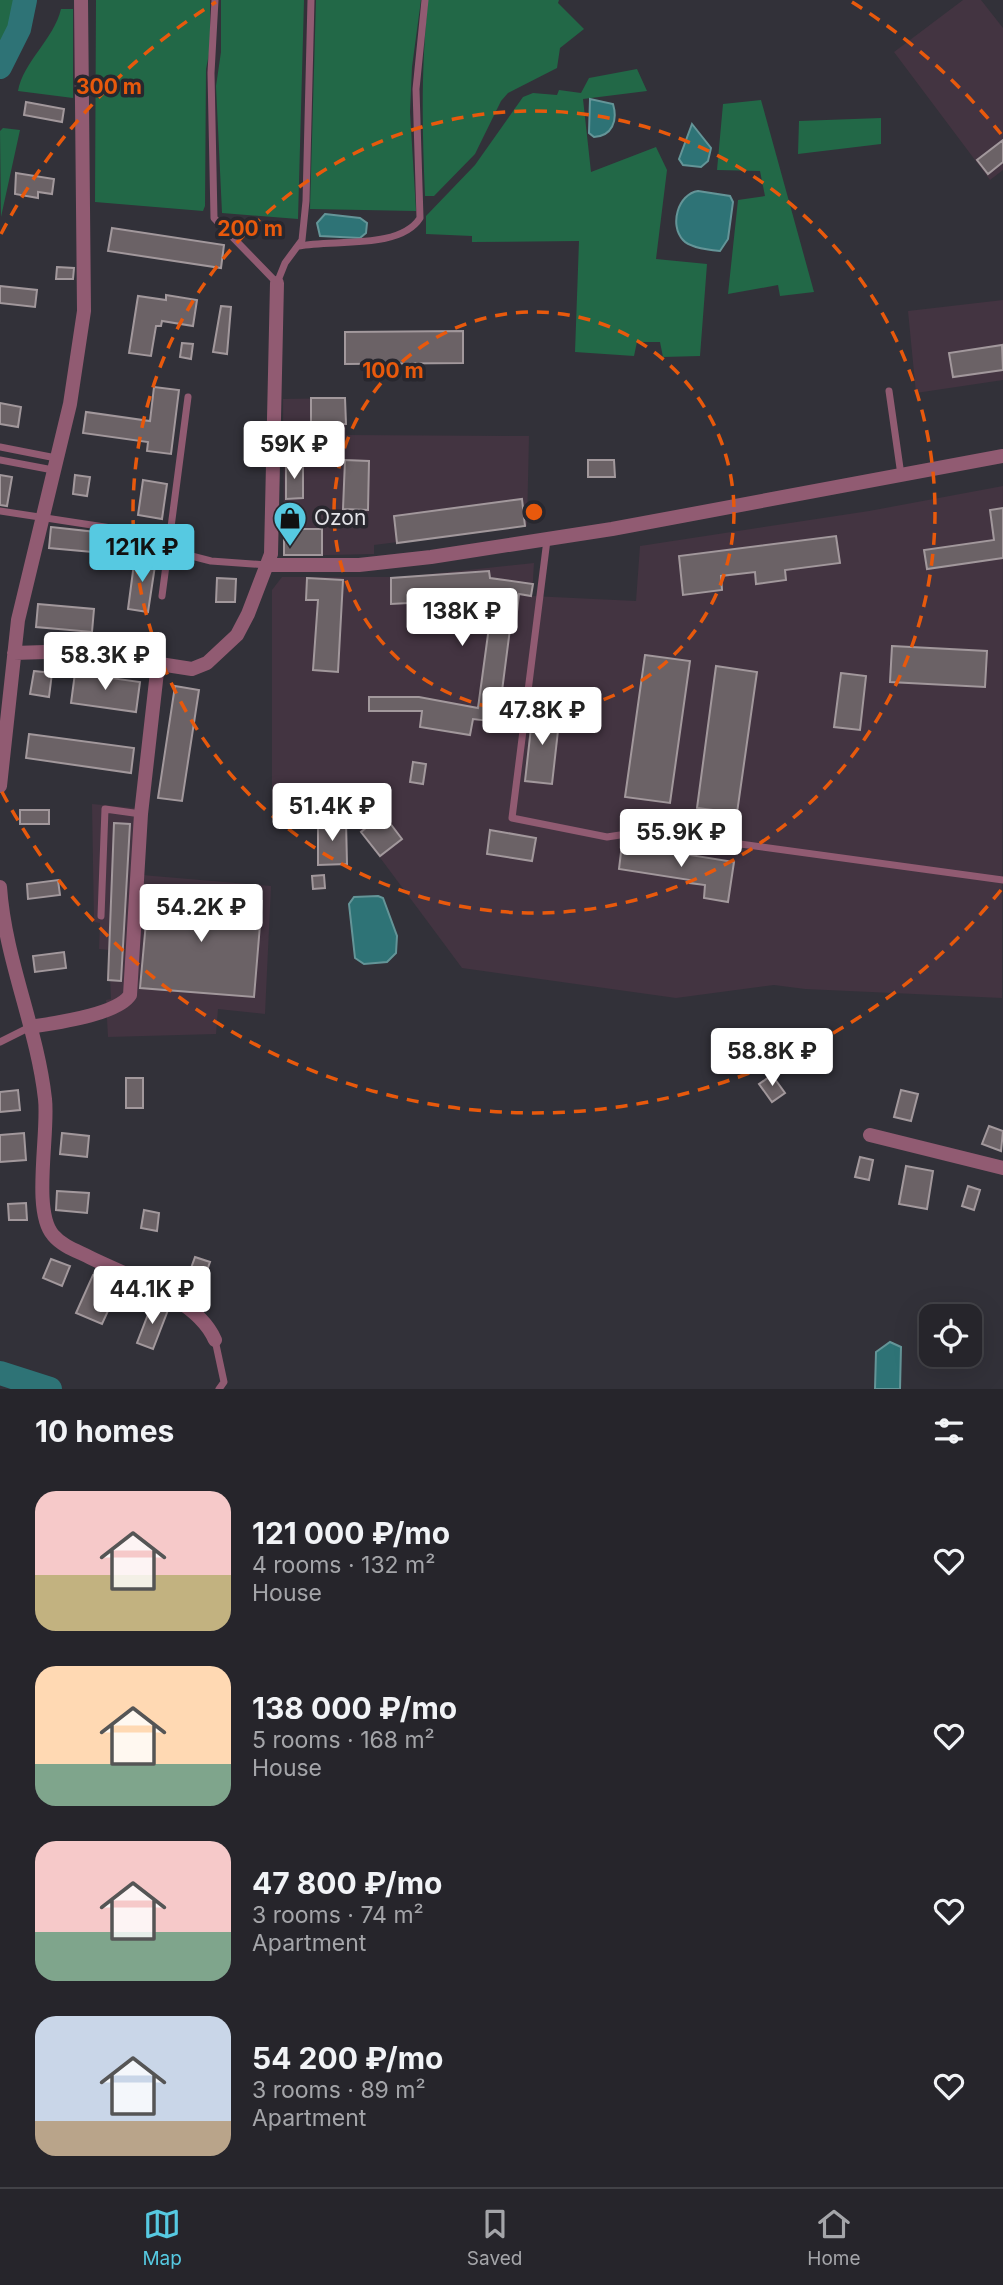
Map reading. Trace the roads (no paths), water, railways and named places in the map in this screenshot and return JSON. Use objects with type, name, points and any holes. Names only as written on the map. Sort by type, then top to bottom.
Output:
[{"type":"street","points":[[0,786],[14,653],[41,518],[74,386],[86,288],[80,0]]},
{"type":"street","points":[[14,653],[76,651],[192,669],[220,653],[243,625],[274,542],[277,283]]},
{"type":"street","points":[[267,565],[390,562],[547,539],[1003,456]]},
{"type":"street","points":[[30,1027],[120,1005],[130,995],[141,814],[158,663]]},
{"type":"street","points":[[0,887],[8,950],[30,1027],[45,1100],[44,1210],[51,1233],[69,1247],[183,1304],[201,1316],[215,1340]]},
{"type":"street","points":[[870,1135],[1003,1168]]},
{"type":"lane","points":[[215,0],[215,49],[211,73],[214,218],[277,283],[285,263],[299,246],[306,201],[311,0]]},
{"type":"lane","points":[[299,246],[379,239],[407,230],[420,218],[416,79],[425,0]]},
{"type":"lane","points":[[889,391],[901,475]]},
{"type":"lane","points":[[162,596],[188,397]]},
{"type":"lane","points":[[0,447],[55,464]]},
{"type":"lane","points":[[0,460],[55,464]]},
{"type":"lane","points":[[0,511],[170,537]]},
{"type":"lane","points":[[547,539],[512,818],[607,837],[646,831],[1003,880]]},
{"type":"lane","points":[[168,550],[211,561],[267,565]]},
{"type":"lane","points":[[101,916],[105,809],[141,814]]},
{"type":"lane","points":[[0,1042],[30,1027]]},
{"type":"lane","points":[[215,1340],[224,1382],[219,1389]]},
{"type":"water","points":[[590,99],[613,104],[614,122],[609,131],[600,136],[594,137],[589,133]]},
{"type":"water","points":[[692,124],[711,148],[708,161],[701,167],[683,165],[679,159]]},
{"type":"water","points":[[698,191],[730,196],[733,202],[728,239],[720,251],[690,245],[679,234],[676,219],[681,204],[691,193]]},
{"type":"water","points":[[325,214],[360,218],[367,223],[366,233],[360,238],[320,236],[317,223]]},
{"type":"water","points":[[354,897],[383,898],[397,936],[396,953],[387,962],[364,964],[355,958],[349,904]]},
{"type":"water","points":[[890,1342],[901,1347],[900,1389],[875,1389],[876,1352]]},
{"type":"waterway","points":[[0,67],[19,29],[25,0]]},
{"type":"waterway","points":[[0,1373],[50,1389]]},
{"type":"place","name":"Ozon","points":[[290,548]]}]
